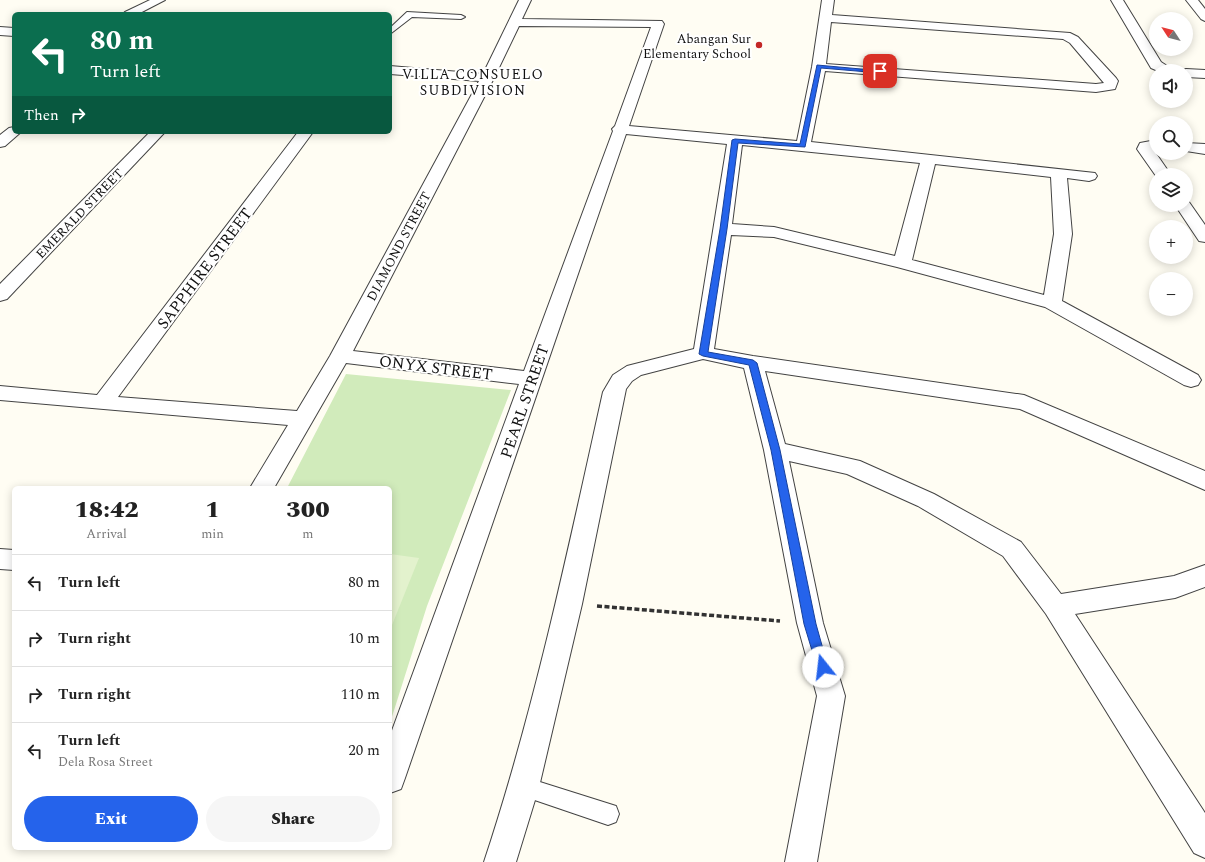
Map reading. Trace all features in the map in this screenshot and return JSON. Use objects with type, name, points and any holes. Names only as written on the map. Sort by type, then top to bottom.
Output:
[{"type":"street","points":[[132,12],[159,0]]},
{"type":"street","name":"DIAMOND STREET","points":[[263,486],[340,356],[487,78],[516,22],[525,0]]},
{"type":"street","points":[[803,146],[819,66],[828,0]]},
{"type":"street","points":[[1117,0],[1155,64]]},
{"type":"street","points":[[1192,0],[1205,17]]},
{"type":"street","points":[[819,66],[1096,88],[1110,86],[1111,82],[1074,40],[1066,36],[825,18]]},
{"type":"street","name":"PEARL STREET","points":[[392,772],[619,129],[658,24],[516,22]]},
{"type":"street","points":[[0,31],[12,32]]},
{"type":"street","points":[[392,70],[487,78]]},
{"type":"street","points":[[1193,74],[1205,74]]},
{"type":"street","points":[[619,129],[803,146],[1089,176]]},
{"type":"street","points":[[0,143],[12,133]]},
{"type":"street","name":"EMERALD STREET","points":[[0,295],[156,134]]},
{"type":"street","name":"SAPPHIRE STREET","points":[[102,403],[304,134]]},
{"type":"street","points":[[703,354],[723,229],[735,140]]},
{"type":"street","points":[[1149,144],[1145,146],[1145,149],[1149,155]]},
{"type":"street","points":[[1193,148],[1205,149]]},
{"type":"street","points":[[902,263],[929,159]]},
{"type":"street","points":[[1052,303],[1063,234],[1059,173]]},
{"type":"street","points":[[1188,212],[1205,237]]},
{"type":"street","points":[[723,229],[774,232],[902,263],[1052,303],[1191,380]]},
{"type":"street","points":[[500,862],[524,787],[569,604],[614,392],[618,382],[628,374],[640,369],[703,354],[753,363],[1024,402],[1205,481]]},
{"type":"street","name":"ONYX STREET","points":[[340,356],[532,379]]},
{"type":"street","points":[[753,363],[775,450],[810,624],[831,696],[801,862]]},
{"type":"street","points":[[0,393],[102,403],[302,419]]},
{"type":"street","points":[[775,450],[852,467],[926,500],[1012,549],[1055,606],[1205,842]]},
{"type":"street","points":[[0,559],[12,560]]},
{"type":"street","points":[[1055,606],[1175,587],[1205,576]]},
{"type":"lane","points":[[392,30],[410,14],[461,17]]},
{"type":"lane","points":[[524,787],[608,814]]},
{"type":"path","points":[[569,604],[810,624]]},
{"type":"green space","points":[[346,374],[511,390],[427,606],[392,717],[392,486],[288,486]]},
{"type":"green space","points":[[392,554],[419,558],[392,625]]},
{"type":"place","name":"Abangan Sur Elementary School","points":[[759,45]]},
{"type":"district","name":"VILLA CONSUELO SUBDIVISION","points":[[473,82]]},
{"type":"route","points":[[823,667],[810,624],[775,450],[753,363],[703,354],[723,229],[735,140],[803,146],[819,66],[880,71]]}]
